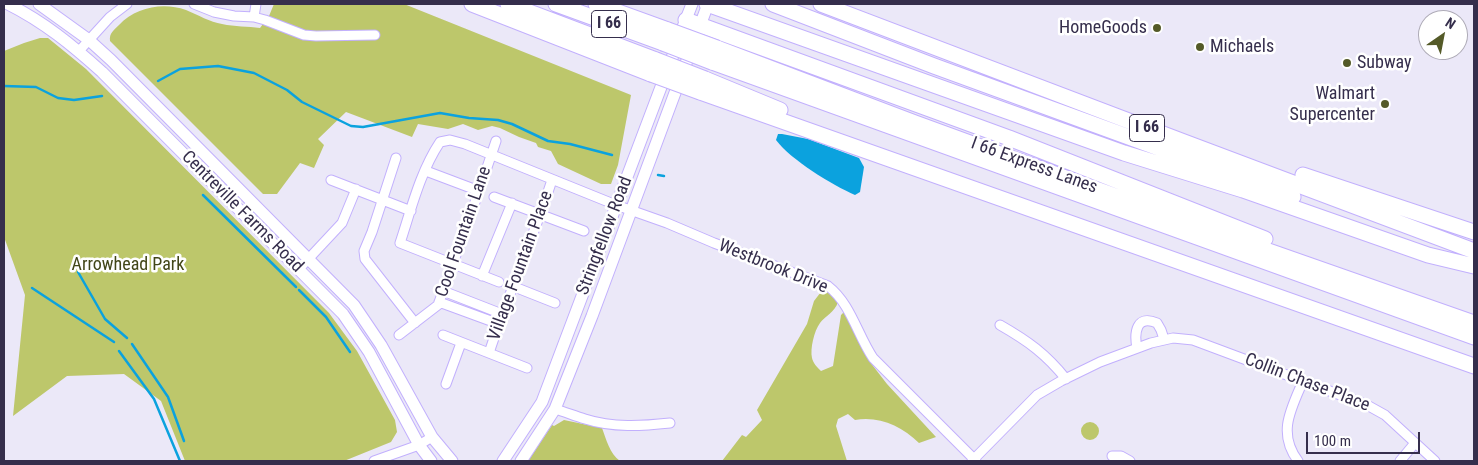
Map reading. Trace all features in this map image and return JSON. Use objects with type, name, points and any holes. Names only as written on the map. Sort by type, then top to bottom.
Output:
[{"type":"highway","points":[[472,4],[654,67],[892,158],[1474,366]]},
{"type":"highway","points":[[508,4],[654,67]]},
{"type":"highway","name":"I 66","points":[[556,4],[665,37],[1474,337]]},
{"type":"highway","points":[[596,4],[665,37]]},
{"type":"highway","points":[[707,4],[1124,153],[1243,190],[1428,254],[1474,266]]},
{"type":"highway","points":[[773,4],[934,66],[1360,221],[1474,266]]},
{"type":"highway","name":"I 66","points":[[821,4],[1474,251]]},
{"type":"highway","points":[[693,23],[1083,166],[1291,250],[1331,272]]},
{"type":"highway","name":"I 66 Express Lanes","points":[[714,55],[1474,323]]},
{"type":"highway","points":[[1184,142],[1251,157],[1384,204],[1474,232]]},
{"type":"street","name":"Centreville Farms Road","points":[[8,4],[34,17],[79,51],[343,314],[369,352],[419,445],[431,461]]},
{"type":"street","name":"Centreville Farms Road","points":[[39,4],[89,40],[111,60],[354,305],[381,345],[432,437],[452,461]]},
{"type":"street","points":[[79,51],[110,17],[127,4]]},
{"type":"street","points":[[194,4],[221,14],[254,17],[304,35],[375,35]]},
{"type":"street","points":[[254,17],[256,4]]},
{"type":"street","name":"Stringfellow Road","points":[[521,461],[556,409],[588,326],[631,210],[693,23],[692,4]]},
{"type":"street","name":"Stringfellow Road","points":[[503,461],[542,402],[616,205],[693,23],[707,4]]},
{"type":"street","name":"Westbrook Drive","points":[[426,171],[440,142],[450,140],[465,144],[552,180],[616,205],[667,222],[714,243],[828,286],[835,291],[844,303],[866,348],[878,363],[974,461]]},
{"type":"street","name":"Cool Fountain Lane","points":[[400,335],[438,305],[496,141]]},
{"type":"street","points":[[396,158],[364,251],[365,259],[415,322]]},
{"type":"street","points":[[479,192],[426,171],[400,243],[499,282]]},
{"type":"street","points":[[331,180],[411,211]]},
{"type":"street","name":"Village Fountain Place","points":[[489,353],[552,180]]},
{"type":"street","points":[[299,269],[342,223],[356,189]]},
{"type":"street","points":[[494,196],[584,231]]},
{"type":"street","points":[[482,276],[512,203]]},
{"type":"street","points":[[512,286],[555,304]]},
{"type":"street","points":[[442,291],[502,314]]},
{"type":"street","points":[[439,302],[498,324]]},
{"type":"street","points":[[1137,348],[1136,328],[1146,321],[1157,323],[1164,339]]},
{"type":"street","points":[[1000,325],[1041,351],[1066,378]]},
{"type":"street","name":"Village Fountain Place","points":[[442,335],[527,368]]},
{"type":"street","name":"Collin Chase Place","points":[[974,461],[1038,395],[1066,378],[1100,362],[1137,348],[1164,339],[1181,338],[1193,340],[1377,410],[1435,461]]},
{"type":"street","name":"Village Fountain Place","points":[[446,384],[461,343]]},
{"type":"street","points":[[1298,461],[1290,450],[1286,432],[1288,419],[1303,381]]},
{"type":"street","points":[[556,409],[587,420],[613,425],[642,426],[670,423]]},
{"type":"street","points":[[374,461],[419,445],[432,437]]},
{"type":"street","points":[[1400,461],[1415,444]]},
{"type":"street","points":[[1112,456],[1121,456],[1130,461]]},
{"type":"green space","points":[[274,4],[404,4],[631,95],[618,165],[611,184],[601,184],[558,164],[551,151],[538,147],[536,143],[500,128],[492,126],[478,130],[463,124],[448,129],[418,124],[412,137],[346,112],[318,139],[324,145],[314,168],[300,163],[277,194],[263,194],[110,41],[110,36],[112,32],[133,14],[159,6],[186,10],[218,23],[260,28],[269,16]]},
{"type":"green space","name":"Arrowhead Park","points":[[40,38],[48,38],[86,69],[329,313],[357,351],[395,420],[397,432],[391,442],[344,461],[185,461],[161,401],[124,374],[67,376],[13,416],[25,295],[4,237],[4,51]]},
{"type":"green space","points":[[824,288],[830,291],[838,302],[835,309],[820,323],[816,331],[812,350],[812,358],[815,365],[821,371],[833,366],[841,315],[844,312],[870,362],[887,384],[936,437],[919,443],[905,432],[890,424],[873,420],[855,420],[848,414],[838,419],[836,426],[847,461],[722,461],[742,435],[746,437],[762,420],[757,410],[807,324],[814,301]]},
{"type":"green space","points":[[564,420],[602,428],[611,450],[620,461],[528,461],[552,425],[554,426]]},
{"type":"green space","points":[[1086,422],[1094,422],[1099,427],[1097,438],[1086,440],[1081,435],[1081,427]]},
{"type":"water","points":[[778,134],[808,139],[859,158],[864,167],[860,192],[855,195],[846,191],[802,164],[791,156],[776,140]]},
{"type":"waterway","points":[[158,81],[180,69],[218,66],[254,73],[287,90],[302,102],[351,126],[363,127],[440,113],[498,120],[512,124],[548,141],[570,144],[612,155]]},
{"type":"waterway","points":[[4,86],[36,87],[58,98],[74,100],[102,96]]},
{"type":"waterway","points":[[658,175],[664,176]]},
{"type":"waterway","points":[[203,195],[296,287]]},
{"type":"waterway","points":[[78,272],[105,319],[127,338]]},
{"type":"waterway","points":[[32,288],[114,342]]},
{"type":"waterway","points":[[299,290],[326,317],[350,352]]},
{"type":"waterway","points":[[132,344],[168,397],[184,441]]},
{"type":"waterway","points":[[119,351],[154,399],[180,461]]},
{"type":"place","name":"HomeGoods","points":[[1157,28]]},
{"type":"place","name":"Michaels","points":[[1200,47]]},
{"type":"place","name":"Subway","points":[[1347,63]]},
{"type":"place","name":"Walmart Supercenter","points":[[1385,104]]}]
